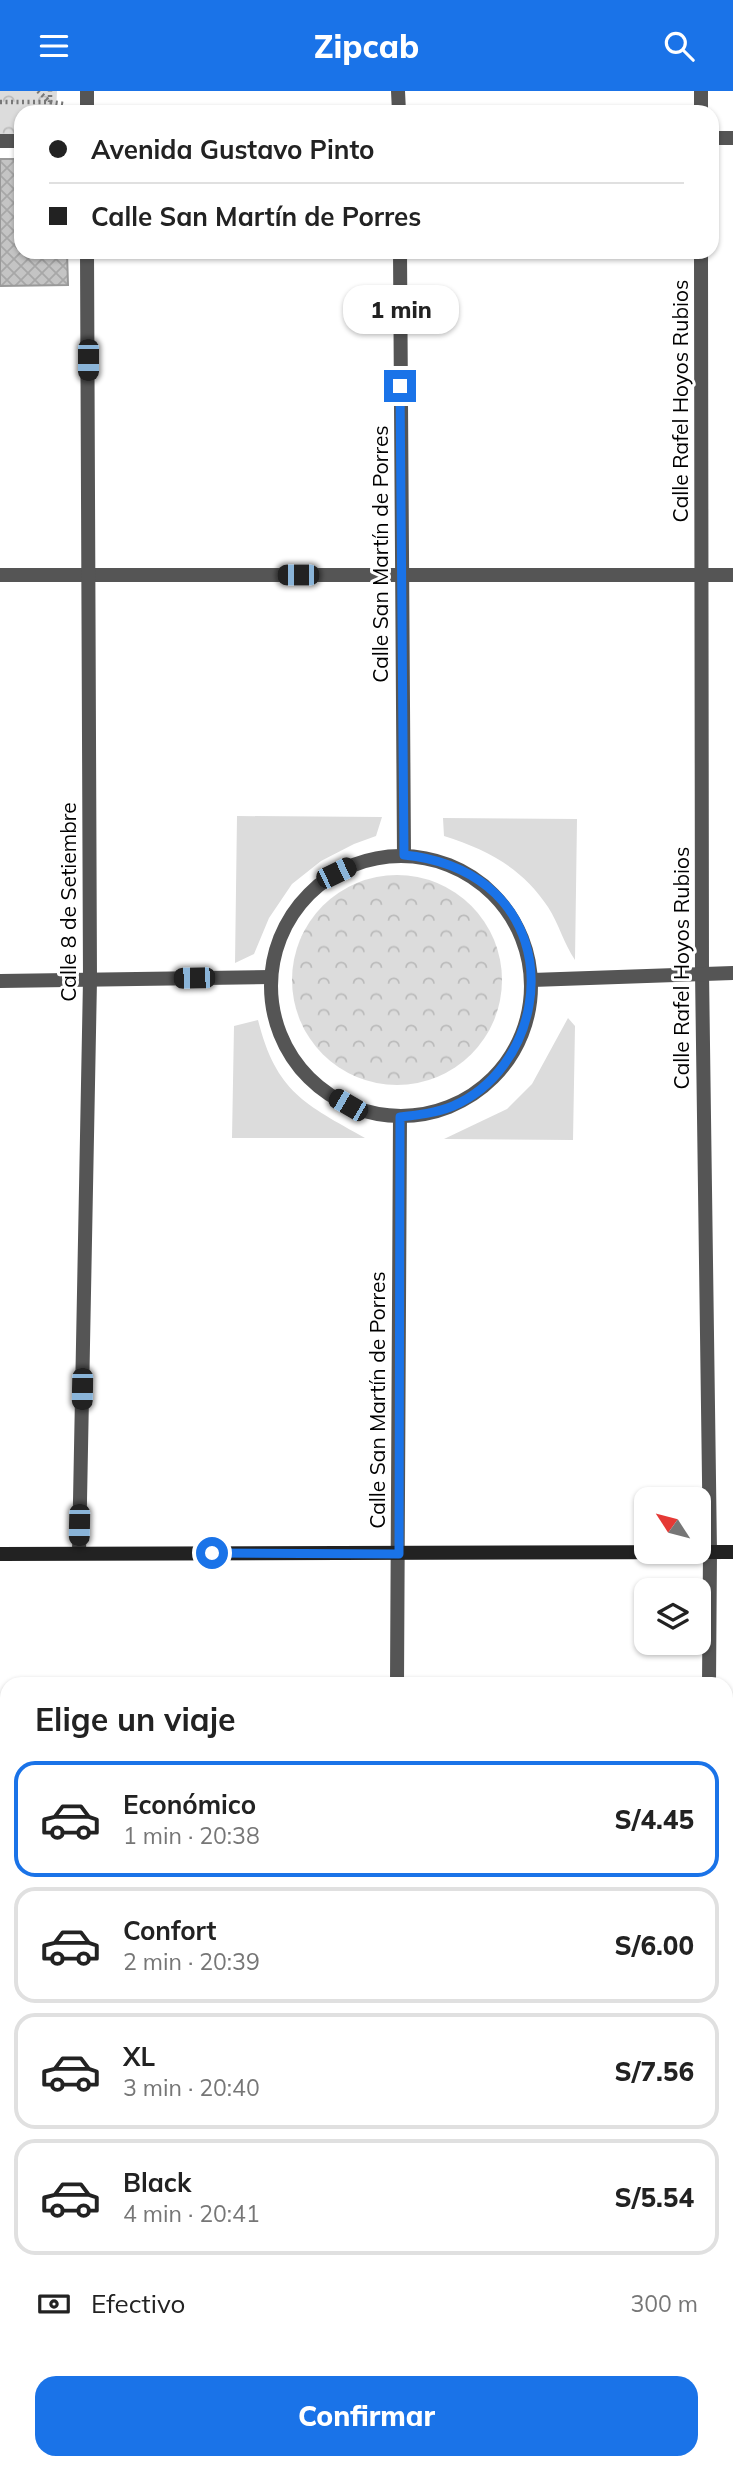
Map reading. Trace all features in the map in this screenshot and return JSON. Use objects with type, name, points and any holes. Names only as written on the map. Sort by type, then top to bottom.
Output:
[{"type":"main road","points":[[0,1554],[634,1552]]},
{"type":"main road","points":[[711,1552],[733,1552]]},
{"type":"street","name":"Calle 8 de Setiembre","points":[[79,1553],[90,980],[87,259]]},
{"type":"street","name":"Calle San Martín de Porres","points":[[400,259],[404,855]]},
{"type":"street","name":"Calle Rafel Hoyos Rubios","points":[[701,259],[702,972],[709,1487]]},
{"type":"street","points":[[0,575],[733,575]]},
{"type":"street","points":[[404,855],[427,857],[450,864],[490,889],[506,906],[520,929],[532,980],[530,1006],[523,1032],[511,1056],[495,1076],[475,1094],[452,1106],[426,1114],[400,1117],[373,1114],[348,1105],[325,1092],[305,1075],[278,1030],[272,1004],[271,977],[285,926],[300,904],[317,887],[336,873],[357,863],[404,855]]},
{"type":"street","points":[[532,980],[733,973]]},
{"type":"street","points":[[0,981],[271,977]]},
{"type":"street","name":"Calle San Martín de Porres","points":[[397,1677],[400,1117]]},
{"type":"street","name":"Calle Rafel Hoyos Rubios","points":[[709,1677],[710,1565]]},
{"type":"path","points":[[38,91],[50,102]]},
{"type":"path","points":[[50,91],[50,102]]},
{"type":"path","points":[[0,102],[50,102]]},
{"type":"green space","points":[[0,91],[57,91],[56,105],[14,105],[14,136],[0,135]]},
{"type":"green space","points":[[237,816],[382,817],[376,836],[321,861],[292,884],[269,918],[254,954],[235,963]]},
{"type":"green space","points":[[443,818],[577,819],[575,960],[548,907],[527,881],[489,854],[444,836]]},
{"type":"green space","points":[[397,875],[437,883],[471,906],[494,940],[502,980],[494,1020],[471,1054],[437,1077],[397,1085],[357,1077],[323,1054],[300,1020],[292,980],[300,940],[323,906],[357,883]]},
{"type":"green space","points":[[568,1018],[575,1026],[573,1140],[444,1139],[507,1109],[532,1084]]},
{"type":"green space","points":[[258,1020],[265,1044],[284,1080],[310,1105],[365,1138],[232,1138],[234,1026]]},
{"type":"building","points":[[0,159],[14,159],[14,259],[67,259],[68,285],[0,286]]},
{"type":"route","points":[[212,1553],[399,1554],[400,1117],[426,1114],[452,1106],[475,1094],[495,1076],[511,1056],[523,1032],[530,1006],[532,980],[528,954],[520,929],[506,906],[490,889],[450,864],[427,857],[404,855],[400,386]]}]
